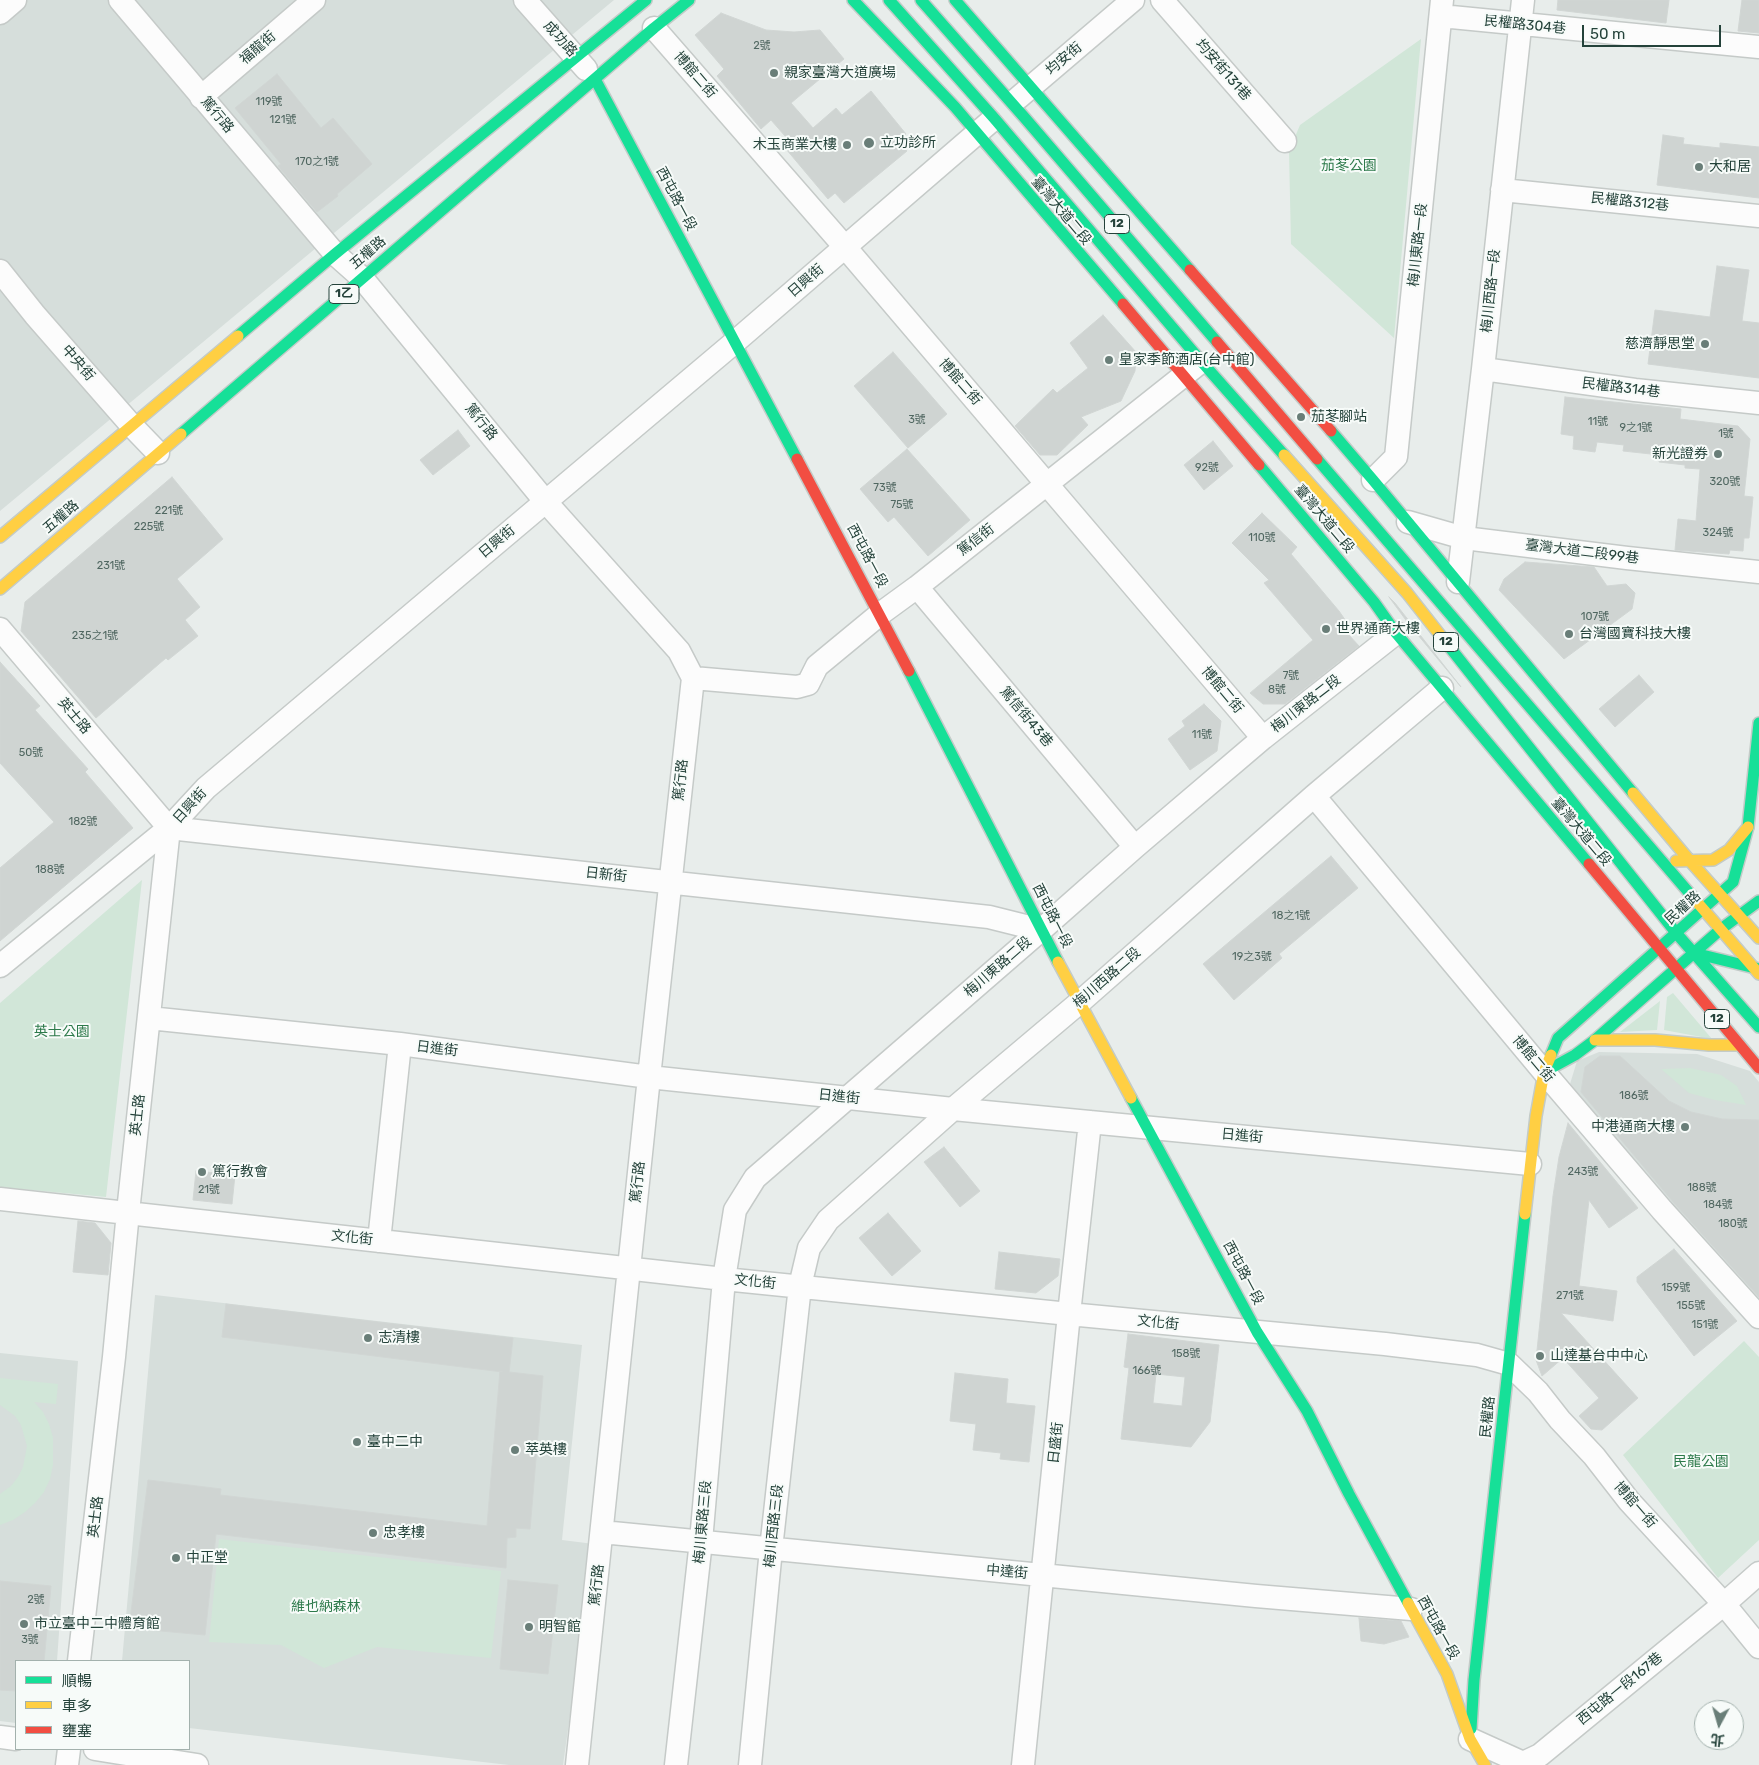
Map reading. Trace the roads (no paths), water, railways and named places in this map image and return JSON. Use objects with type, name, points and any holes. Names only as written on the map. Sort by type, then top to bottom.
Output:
[{"type":"main road","name":"五權路","points":[[0,537],[334,254],[646,0]]},
{"type":"main road","name":"五權路","points":[[0,589],[689,0]]},
{"type":"main road","name":"臺灣大道二段","points":[[853,0],[955,107],[1374,602],[1396,633],[1759,1068]]},
{"type":"main road","name":"臺灣大道二段","points":[[889,0],[994,118],[1201,361],[1407,593],[1677,934],[1759,1027]]},
{"type":"main road","name":"12","points":[[921,0],[1012,103],[1757,970]]},
{"type":"main road","points":[[955,0],[1373,480],[1690,861],[1759,938]]},
{"type":"main road","name":"西屯路一段","points":[[595,79],[880,614],[1041,930],[1257,1332],[1307,1411],[1447,1674],[1469,1747],[1486,1765]]},
{"type":"main road","name":"民權路","points":[[1469,1747],[1474,1680],[1530,1164],[1544,1072],[1558,1038],[1677,934],[1733,882],[1748,827],[1759,723]]},
{"type":"main road","points":[[1663,860],[1713,860],[1729,850],[1748,827]]},
{"type":"main road","points":[[1544,1072],[1575,1055],[1595,1040],[1721,929],[1759,901]]},
{"type":"main road","points":[[1721,929],[1759,943]]},
{"type":"main road","points":[[1694,953],[1757,970]]},
{"type":"main road","points":[[1595,1040],[1654,1040],[1709,1045],[1738,1045]]},
{"type":"street","points":[[0,13],[15,0]]},
{"type":"street","name":"篤行路","points":[[120,0],[334,254],[362,278],[545,501],[679,651],[692,678],[577,1765]]},
{"type":"street","name":"福龍街","points":[[201,97],[314,0]]},
{"type":"street","name":"成功路","points":[[525,0],[595,79]]},
{"type":"street","name":"均安街","points":[[994,118],[1133,0]]},
{"type":"street","name":"均安街131巷","points":[[1162,0],[1285,141]]},
{"type":"street","name":"梅川西路一段","points":[[1458,582],[1523,0]]},
{"type":"street","name":"民權路304巷","points":[[1442,8],[1520,25],[1759,48]]},
{"type":"street","name":"梅川東路一段","points":[[1373,480],[1396,457],[1442,8]]},
{"type":"street","name":"博館二街","points":[[654,28],[845,247],[1263,738]]},
{"type":"street","name":"日興街","points":[[0,966],[169,828],[206,788],[736,341],[994,118]]},
{"type":"street","name":"民權路312巷","points":[[1502,190],[1759,216]]},
{"type":"street","name":"中央街","points":[[0,271],[35,315],[158,453]]},
{"type":"street","name":"篤信街","points":[[692,678],[797,687],[808,684],[817,666],[880,614],[917,587],[1242,329]]},
{"type":"street","name":"民權路314巷","points":[[1483,369],[1636,390],[1759,403]]},
{"type":"street","name":"臺灣大道二段99巷","points":[[1408,522],[1464,538],[1759,572]]},
{"type":"street","name":"篤信街43巷","points":[[917,587],[1135,847]]},
{"type":"street","name":"英士路","points":[[0,629],[169,828],[114,1357],[79,1660]]},
{"type":"street","name":"梅川東路二段","points":[[724,1279],[735,1210],[755,1178],[1263,738],[1396,633]]},
{"type":"street","name":"梅川西路二段","points":[[800,1286],[809,1248],[828,1220],[1314,796],[1442,688]]},
{"type":"street","name":"博館二街","points":[[1314,796],[1544,1072],[1662,1210],[1759,1317]]},
{"type":"street","name":"日新街","points":[[169,828],[989,917],[1041,930]]},
{"type":"street","name":"日進街","points":[[149,1018],[400,1044],[649,1077],[953,1109],[1530,1164]]},
{"type":"street","points":[[379,1241],[400,1044]]},
{"type":"street","name":"日盛街","points":[[1023,1765],[1068,1314],[1090,1122]]},
{"type":"street","name":"文化街","points":[[0,1199],[724,1279],[1375,1343],[1468,1354],[1509,1364]]},
{"type":"street","name":"梅川東路三段","points":[[676,1765],[702,1541],[724,1279]]},
{"type":"street","name":"梅川西路三段","points":[[750,1765],[771,1549],[800,1286]]},
{"type":"street","name":"博館一街","points":[[1509,1364],[1538,1392],[1594,1456],[1629,1501],[1724,1604],[1759,1647]]},
{"type":"street","name":"中達街","points":[[602,1532],[1411,1609]]},
{"type":"street","name":"西屯路一段167巷","points":[[1469,1747],[1523,1763],[1540,1754],[1724,1604],[1759,1573]]},
{"type":"street","points":[[0,1738],[15,1739]]},
{"type":"street","points":[[68,1765],[69,1750]]},
{"type":"street","points":[[101,1750],[197,1765]]},
{"type":"place","name":"親家臺灣大道廣場","points":[[774,73]]},
{"type":"place","name":"立功診所","points":[[869,143]]},
{"type":"place","name":"木玉商業大樓","points":[[847,145]]},
{"type":"place","name":"大和居","points":[[1699,167]]},
{"type":"place","name":"慈濟靜思堂","points":[[1705,344]]},
{"type":"place","name":"皇家季節酒店(台中館)","points":[[1109,360]]},
{"type":"place","name":"茄苳腳站","points":[[1301,417]]},
{"type":"place","name":"新光證券","points":[[1718,454]]},
{"type":"place","name":"世界通商大樓","points":[[1326,629]]},
{"type":"place","name":"台灣國寶科技大樓","points":[[1569,634]]},
{"type":"place","name":"中港通商大樓","points":[[1685,1127]]},
{"type":"place","name":"篤行教會","points":[[202,1172]]},
{"type":"place","name":"志清樓","points":[[368,1338]]},
{"type":"place","name":"山達基台中中心","points":[[1540,1356]]},
{"type":"place","name":"臺中二中","points":[[357,1442]]},
{"type":"place","name":"萃英樓","points":[[515,1450]]},
{"type":"place","name":"忠孝樓","points":[[373,1533]]},
{"type":"place","name":"中正堂","points":[[176,1558]]},
{"type":"place","name":"市立臺中二中體育館","points":[[24,1624]]},
{"type":"place","name":"明智館","points":[[529,1627]]},
{"type":"park label","name":"茄苳公園","points":[[1349,166]]},
{"type":"park label","name":"英士公園","points":[[62,1032]]},
{"type":"park label","name":"民龍公園","points":[[1701,1462]]},
{"type":"park label","name":"維也納森林","points":[[326,1607]]}]
